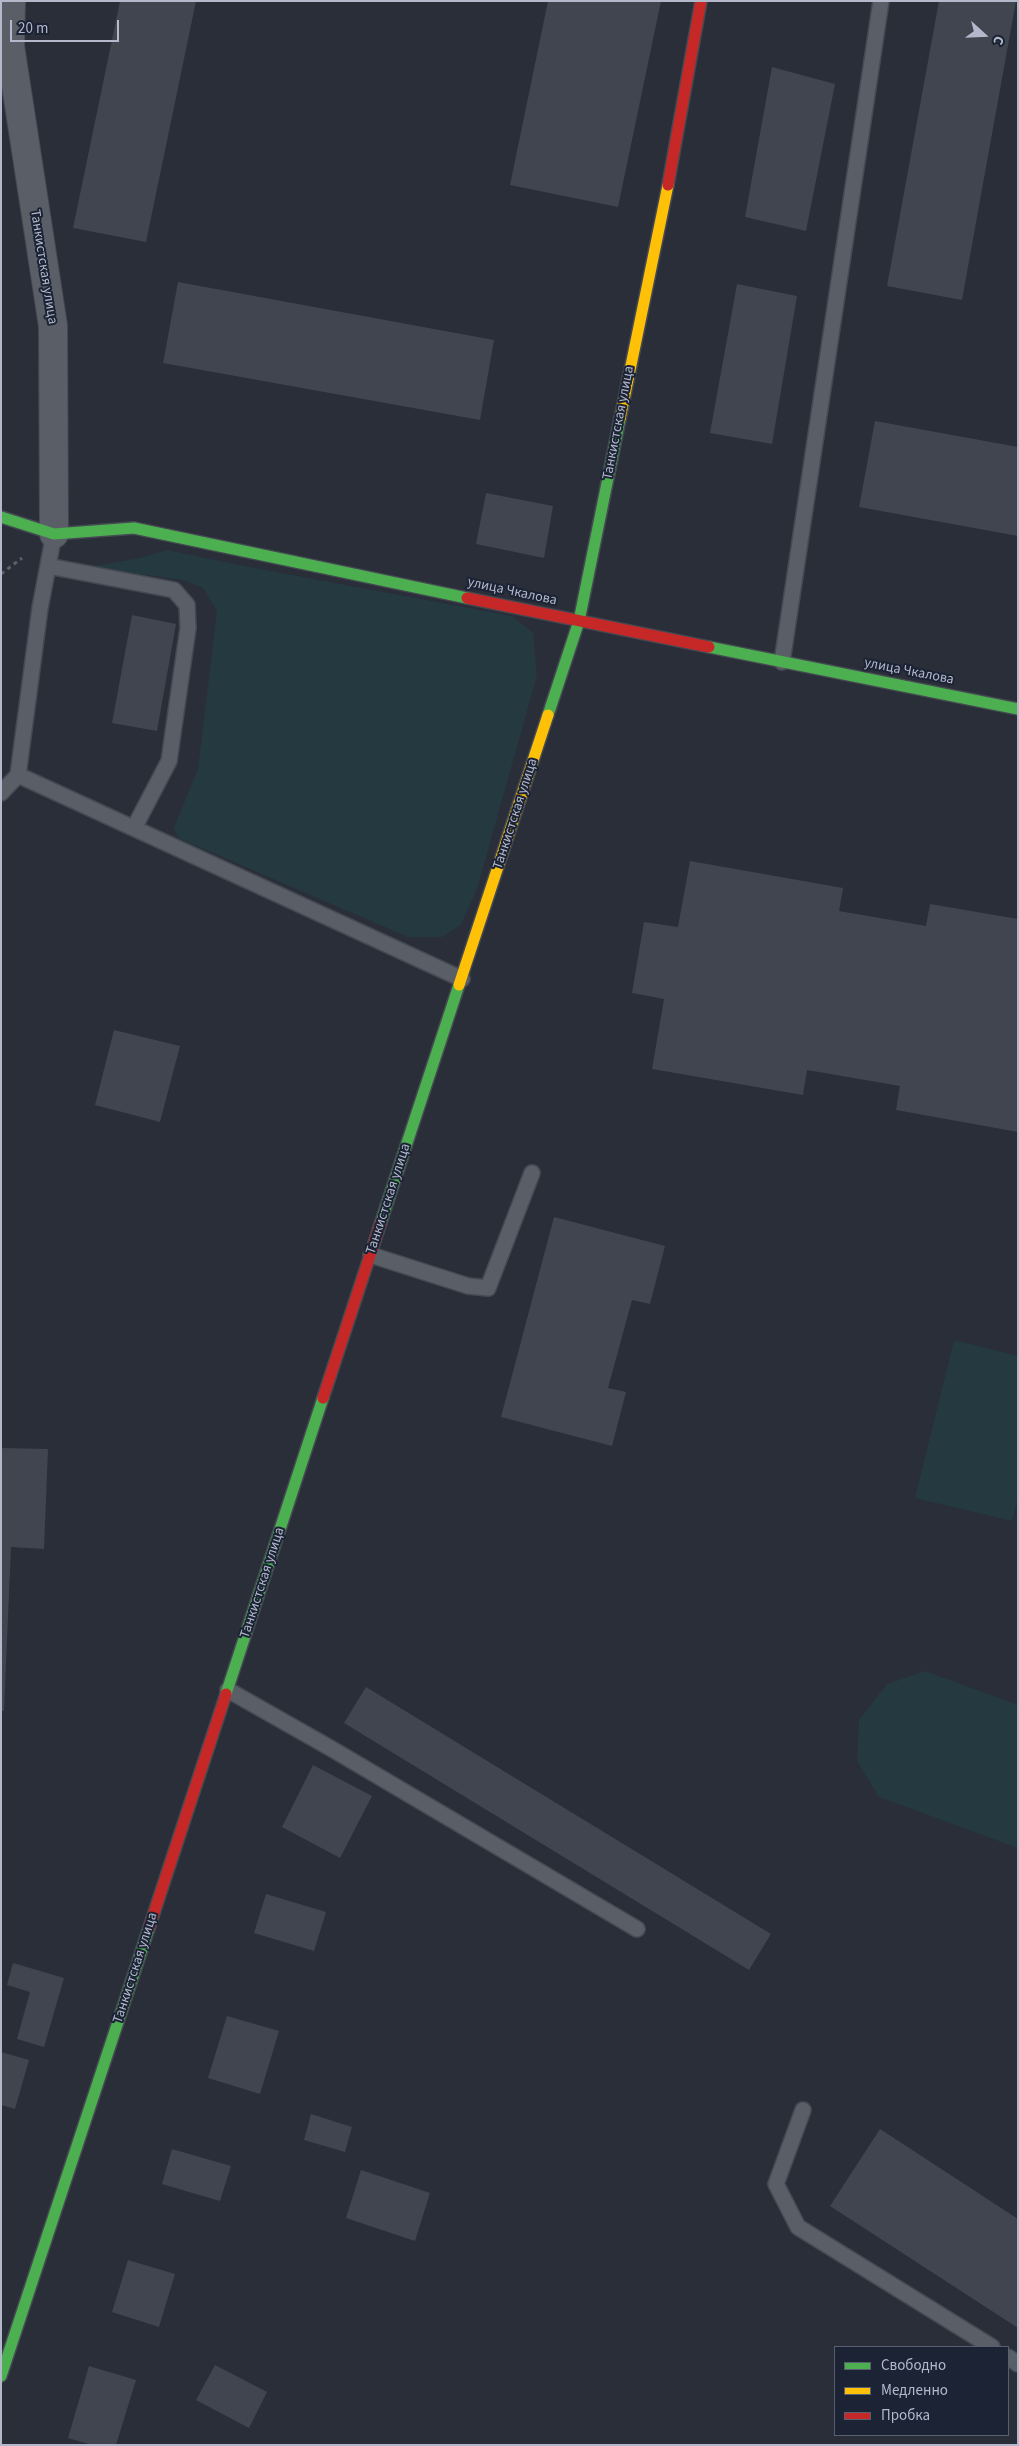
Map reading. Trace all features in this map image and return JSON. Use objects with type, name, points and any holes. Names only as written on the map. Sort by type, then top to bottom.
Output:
[{"type":"street","name":"Танкистская улица","points":[[11,1],[10,46],[53,326],[54,534]]},
{"type":"street","name":"Танкистская улица","points":[[1,2376],[579,621],[675,149],[701,1]]},
{"type":"street","name":"улица Чкалова","points":[[1,517],[54,534],[134,528],[579,621],[1018,709]]},
{"type":"lane","points":[[782,662],[881,1]]},
{"type":"lane","points":[[1,793],[18,775],[40,608],[54,534]]},
{"type":"lane","points":[[48,566],[174,590],[187,604],[188,628],[169,761],[134,828]]},
{"type":"lane","points":[[18,775],[462,979]]},
{"type":"lane","points":[[371,1255],[468,1286],[488,1288],[532,1173]]},
{"type":"lane","points":[[228,1690],[332,1749],[637,1929]]},
{"type":"lane","points":[[804,2110],[776,2184],[798,2227],[990,2346]]},
{"type":"shaded area","points":[[167,550],[512,616],[533,633],[537,676],[477,889],[461,925],[442,937],[408,937],[178,838],[174,827],[198,769],[217,611],[203,588],[183,580],[88,567],[140,558]]},
{"type":"shaded area","points":[[954,1340],[1018,1356],[1018,1497],[1012,1521],[915,1498]]},
{"type":"shaded area","points":[[925,1671],[1018,1705],[1018,1848],[879,1797],[857,1761],[859,1720],[887,1684]]},
{"type":"building","points":[[120,1],[196,1],[146,242],[73,228]]},
{"type":"building","points":[[548,1],[661,1],[618,207],[510,185]]},
{"type":"building","points":[[939,1],[1016,1],[962,300],[887,286]]},
{"type":"building","points":[[772,67],[835,84],[806,231],[745,217]]},
{"type":"building","points":[[178,282],[494,340],[480,420],[163,363]]},
{"type":"building","points":[[737,284],[797,296],[772,444],[710,433]]},
{"type":"building","points":[[875,421],[1018,447],[1018,536],[859,507]]},
{"type":"building","points":[[486,493],[553,506],[544,558],[476,544]]},
{"type":"building","points":[[132,615],[176,624],[157,731],[112,723]]},
{"type":"building","points":[[690,861],[843,888],[839,911],[926,926],[930,904],[1018,919],[1018,1132],[896,1110],[900,1086],[807,1070],[803,1095],[652,1069],[664,999],[632,993],[644,922],[678,927]]},
{"type":"building","points":[[114,1030],[180,1046],[160,1122],[95,1105]]},
{"type":"building","points":[[554,1217],[665,1246],[650,1304],[632,1300],[608,1388],[626,1392],[612,1446],[501,1417]]},
{"type":"building","points":[[1,1448],[48,1449],[44,1549],[11,1547],[4,1711],[1,1711]]},
{"type":"building","points":[[366,1687],[771,1934],[749,1970],[344,1723]]},
{"type":"building","points":[[313,1765],[372,1796],[340,1858],[282,1827]]},
{"type":"building","points":[[266,1894],[326,1912],[314,1951],[254,1933]]},
{"type":"building","points":[[13,1963],[64,1978],[44,2047],[17,2039],[30,1992],[7,1985]]},
{"type":"building","points":[[227,2016],[279,2031],[260,2094],[208,2078]]},
{"type":"building","points":[[1,2052],[29,2060],[15,2109],[1,2105]]},
{"type":"building","points":[[311,2114],[352,2127],[345,2152],[304,2140]]},
{"type":"building","points":[[880,2129],[1018,2219],[1018,2328],[830,2206]]},
{"type":"building","points":[[172,2149],[231,2166],[220,2201],[162,2184]]},
{"type":"building","points":[[361,2170],[430,2193],[415,2241],[346,2218]]},
{"type":"building","points":[[128,2260],[175,2274],[159,2327],[112,2312]]},
{"type":"building","points":[[215,2365],[267,2392],[249,2428],[196,2400]]},
{"type":"building","points":[[89,2366],[136,2380],[116,2445],[92,2445],[68,2438]]},
{"type":"traffic: fast","points":[[548,715],[579,621],[620,419]]},
{"type":"traffic: fast","points":[[1,517],[54,534],[134,528],[467,598]]},
{"type":"traffic: fast","points":[[709,647],[1018,709]]},
{"type":"traffic: fast","points":[[381,1222],[459,985]]},
{"type":"traffic: fast","points":[[226,1694],[323,1398]]},
{"type":"traffic: fast","points":[[1,2376],[149,1928]]},
{"type":"traffic: slow","points":[[620,419],[668,185]]},
{"type":"traffic: slow","points":[[459,985],[548,715]]},
{"type":"traffic: jam","points":[[668,185],[701,1]]},
{"type":"traffic: jam","points":[[467,598],[709,647]]},
{"type":"traffic: jam","points":[[323,1398],[381,1222]]},
{"type":"traffic: jam","points":[[149,1928],[226,1694]]}]
